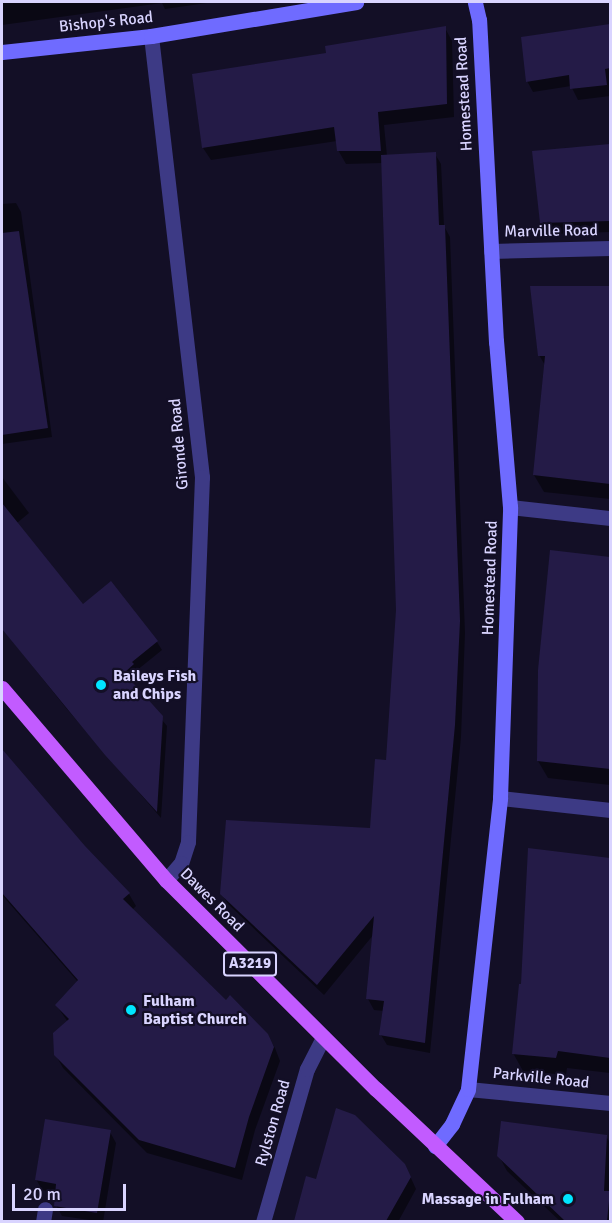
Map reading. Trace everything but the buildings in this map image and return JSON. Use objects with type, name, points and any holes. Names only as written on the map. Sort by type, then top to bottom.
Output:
[{"type":"main road","name":"Dawes Road","points":[[2,688],[166,880],[435,1146],[517,1221]]},
{"type":"street","name":"Bishop's Road","points":[[2,52],[151,36],[289,7],[356,2]]},
{"type":"street","name":"Homestead Road","points":[[435,1146],[452,1124],[468,1089],[500,798],[510,507],[491,251],[479,20],[475,2]]},
{"type":"street","name":"Gironde Road","points":[[151,36],[202,477],[188,842],[181,863],[166,880]]},
{"type":"street","name":"Marville Road","points":[[491,251],[610,248]]},
{"type":"street","points":[[510,507],[610,518]]},
{"type":"street","points":[[500,798],[610,810]]},
{"type":"street","name":"Rylston Road","points":[[263,1221],[307,1069],[323,1037]]},
{"type":"street","name":"Parkville Road","points":[[468,1089],[610,1103]]},
{"type":"place","name":"Baileys Fish and Chips","points":[[101,685]]},
{"type":"place","name":"Fulham Baptist Church","points":[[131,1010]]},
{"type":"place","name":"Massage in Fulham","points":[[568,1199]]}]
